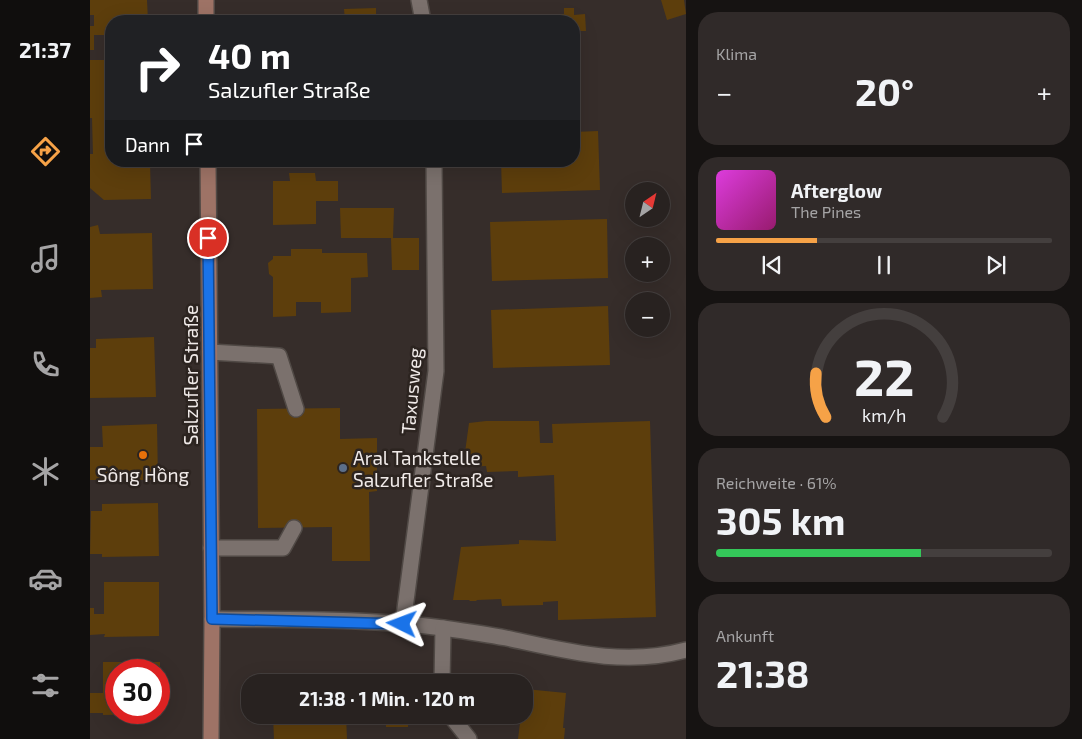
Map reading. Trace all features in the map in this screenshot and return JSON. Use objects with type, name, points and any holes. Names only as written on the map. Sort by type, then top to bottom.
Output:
[{"type":"main road","points":[[206,0],[206,15]]},
{"type":"main road","name":"Salzufler Straße","points":[[208,167],[212,619],[211,739]]},
{"type":"street","points":[[419,0],[422,15]]},
{"type":"street","name":"Taxusweg","points":[[402,624],[436,371],[434,167]]},
{"type":"street","points":[[210,352],[279,356],[296,409]]},
{"type":"street","points":[[211,548],[283,548],[294,528]]},
{"type":"street","points":[[212,619],[402,624],[443,628],[599,657],[666,656],[686,650]]},
{"type":"street","points":[[442,674],[443,628]]},
{"type":"street","points":[[457,724],[469,739]]},
{"type":"building","points":[[90,0],[147,0],[148,15],[105,15],[105,35],[94,35],[94,50],[90,50],[90,26],[94,26],[94,15],[90,15]]},
{"type":"building","points":[[661,0],[684,0],[686,14],[667,20]]},
{"type":"building","points":[[376,8],[376,15],[344,15],[344,9]]},
{"type":"building","points":[[564,8],[574,8],[574,15],[538,15],[564,14]]},
{"type":"building","points":[[585,14],[586,31],[580,31],[580,15],[574,15]]},
{"type":"building","points":[[90,60],[105,60],[105,167],[150,167],[151,199],[104,200],[90,188],[90,154],[93,154],[92,118],[90,118]]},
{"type":"building","points":[[598,131],[600,190],[502,193],[501,167],[580,167],[580,132]]},
{"type":"building","points":[[289,173],[315,173],[316,181],[338,181],[338,201],[316,201],[316,224],[273,225],[273,181],[290,181]]},
{"type":"building","points":[[340,208],[394,208],[393,238],[419,238],[419,270],[392,270],[391,238],[341,238]]},
{"type":"building","points":[[607,219],[608,278],[492,281],[490,222]]},
{"type":"building","points":[[98,225],[100,234],[152,233],[153,289],[101,290],[102,297],[90,298],[90,227]]},
{"type":"building","points":[[291,249],[322,249],[322,253],[367,253],[368,277],[351,278],[351,312],[321,313],[321,302],[296,302],[296,316],[273,317],[273,277],[269,274],[268,263],[273,259],[273,256],[291,256]]},
{"type":"building","points":[[608,306],[610,365],[493,368],[491,310]]},
{"type":"building","points":[[154,337],[156,397],[90,398],[90,348],[96,348],[96,339]]},
{"type":"building","points":[[340,408],[340,439],[377,438],[377,491],[369,492],[370,561],[332,561],[332,527],[258,528],[257,409]]},
{"type":"building","points":[[486,421],[539,421],[540,443],[553,443],[552,424],[650,421],[656,617],[558,620],[558,601],[543,602],[543,605],[502,606],[501,599],[453,600],[461,547],[519,544],[519,540],[556,541],[554,475],[518,477],[518,471],[487,472],[486,466],[463,467],[469,423]]},
{"type":"building","points":[[157,424],[158,480],[90,480],[90,447],[103,447],[102,426]]},
{"type":"building","points":[[158,503],[159,556],[102,557],[102,554],[90,554],[91,511],[102,511],[102,504]]},
{"type":"building","points":[[104,582],[159,582],[159,636],[104,637],[105,634],[90,635],[90,608],[94,608],[94,614],[104,614]]},
{"type":"building","points":[[103,662],[105,662],[105,715],[103,713],[90,713],[90,693],[103,693]]},
{"type":"building","points":[[533,690],[566,693],[564,739],[518,739],[520,724],[533,724]]},
{"type":"building","points":[[273,724],[346,724],[347,739],[274,739]]},
{"type":"building","points":[[386,724],[408,724],[408,727],[386,727]]},
{"type":"place","name":"Sông Hồng","points":[[143,455]]},
{"type":"place","name":"Aral Tankstelle Salzufler Straße","points":[[343,468]]},
{"type":"route","points":[[208,238],[212,619],[402,624]]}]
